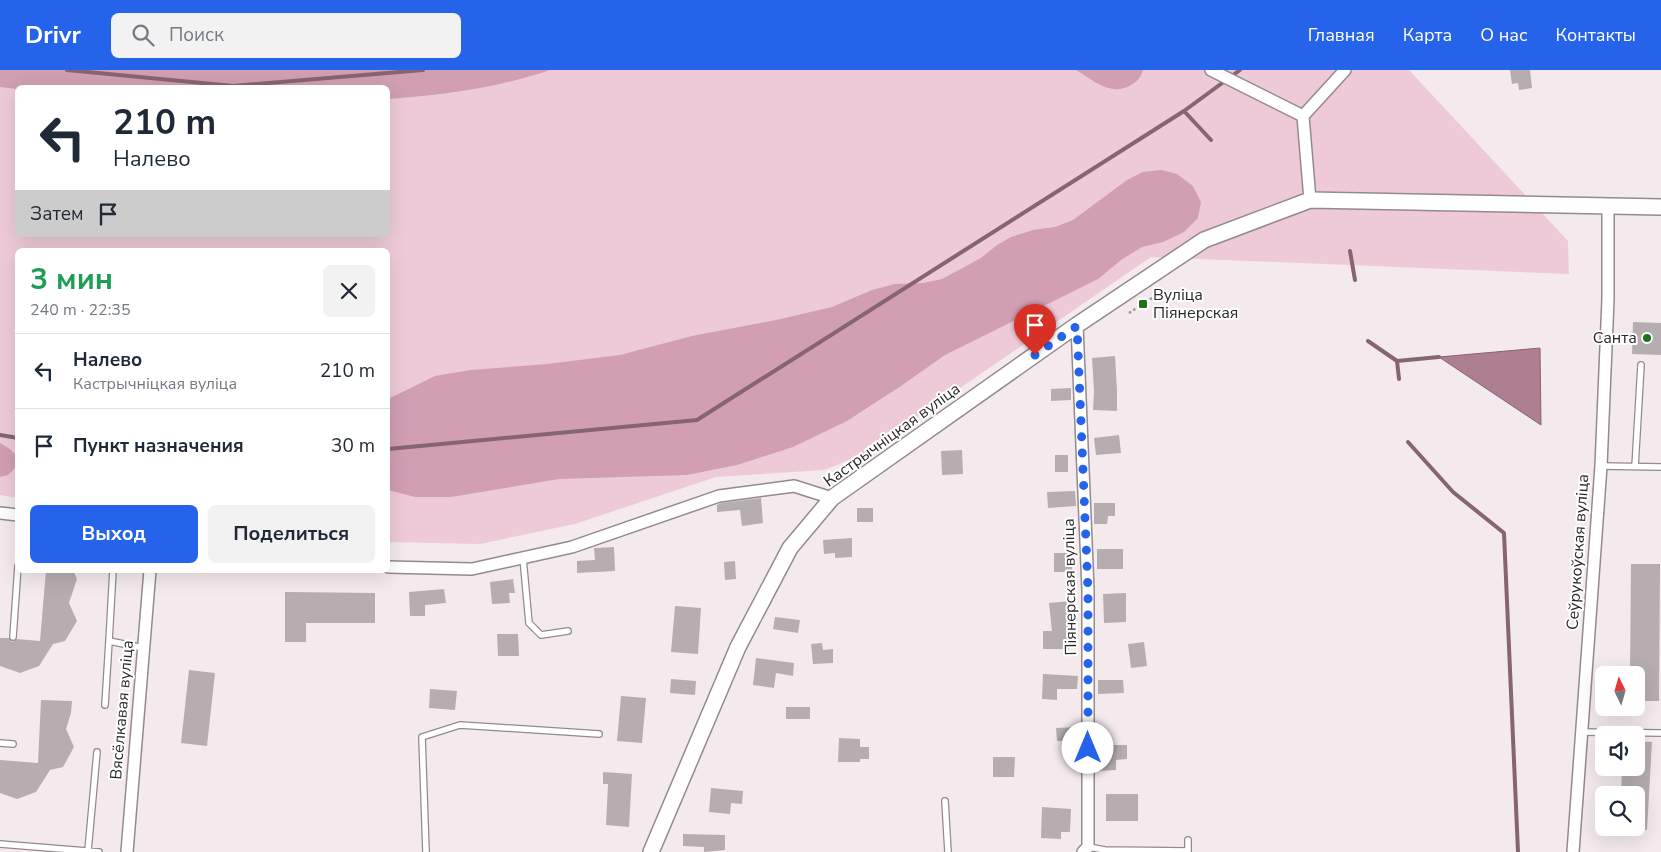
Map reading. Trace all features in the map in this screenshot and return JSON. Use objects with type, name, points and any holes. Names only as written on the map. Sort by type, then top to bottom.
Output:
[{"type":"street","points":[[1211,70],[1303,116]]},
{"type":"street","points":[[1345,70],[1303,116],[1310,200],[1661,207]]},
{"type":"street","name":"Кастрычніцкая вуліца","points":[[652,852],[738,647],[790,548],[832,498],[1077,326],[1204,240],[1310,200]]},
{"type":"street","name":"Сеўрукоўская вуліца","points":[[1573,852],[1580,732],[1601,466],[1608,299],[1608,206]]},
{"type":"street","name":"Піянерская вуліца","points":[[1077,326],[1088,590],[1086,850]]},
{"type":"street","points":[[390,568],[472,569],[523,558],[572,547],[719,496],[794,486],[832,498]]},
{"type":"street","points":[[0,513],[15,514]]},
{"type":"street","name":"Вясёлкавая вуліца","points":[[127,852],[150,573]]},
{"type":"lane","points":[[1635,467],[1641,365]]},
{"type":"lane","points":[[1601,466],[1661,467]]},
{"type":"lane","points":[[523,558],[529,623],[541,635],[568,631]]},
{"type":"lane","points":[[13,637],[18,573]]},
{"type":"lane","points":[[104,705],[113,573]]},
{"type":"lane","points":[[109,641],[144,648]]},
{"type":"lane","points":[[426,852],[422,737],[460,725],[599,734]]},
{"type":"lane","points":[[1580,732],[1661,733]]},
{"type":"lane","points":[[0,743],[13,744]]},
{"type":"lane","points":[[88,851],[97,752]]},
{"type":"lane","points":[[945,801],[948,852]]},
{"type":"lane","points":[[1086,850],[1188,851],[1188,840]]},
{"type":"lane","points":[[0,844],[99,852]]},
{"type":"path","points":[[1129,313],[1158,294]]},
{"type":"shaded area","points":[[0,70],[1409,70],[1568,241],[1569,274],[1151,257],[864,454],[824,470],[716,477],[575,524],[480,544],[390,542],[390,248],[15,248],[15,498],[0,495]]},
{"type":"shaded area","points":[[0,70],[550,70],[510,82],[470,90],[390,99],[390,85],[15,85],[15,89],[0,87]]},
{"type":"shaded area","points":[[1076,70],[1143,70],[1139,79],[1123,88],[1116,89],[1102,86]]},
{"type":"shaded area","points":[[1161,170],[1177,174],[1193,186],[1201,202],[1198,218],[1184,232],[1163,242],[1142,247],[1121,260],[1098,279],[945,355],[847,421],[793,447],[737,465],[687,475],[559,479],[451,497],[415,497],[390,491],[390,398],[435,376],[470,370],[547,364],[620,355],[692,336],[832,307],[872,290],[895,284],[923,283],[942,279],[981,258],[1011,237],[1033,230],[1055,227],[1073,220],[1127,180],[1143,172]]},
{"type":"shaded area","points":[[1540,348],[1541,425],[1439,357]]},
{"type":"shaded area","points":[[0,443],[15,455],[15,468],[8,475],[0,477]]},
{"type":"building","points":[[1510,70],[1530,70],[1532,88],[1519,90],[1518,83],[1512,84]]},
{"type":"building","name":"Санта","points":[[1633,322],[1661,323],[1661,355],[1632,354]]},
{"type":"building","points":[[1115,356],[1117,411],[1093,410],[1092,358]]},
{"type":"building","points":[[1071,388],[1071,400],[1051,401],[1051,389]]},
{"type":"building","points":[[1119,435],[1121,453],[1096,455],[1094,438]]},
{"type":"building","points":[[962,450],[963,474],[942,475],[941,451]]},
{"type":"building","points":[[1055,455],[1068,455],[1068,472],[1055,472]]},
{"type":"building","points":[[1075,491],[1076,506],[1048,508],[1047,492]]},
{"type":"building","points":[[761,498],[763,523],[742,526],[740,510],[717,512],[717,505],[721,503]]},
{"type":"building","points":[[1094,503],[1115,503],[1115,516],[1108,516],[1107,524],[1094,524]]},
{"type":"building","points":[[857,508],[873,508],[873,522],[857,522]]},
{"type":"building","points":[[852,538],[852,557],[835,558],[835,553],[824,554],[823,540]]},
{"type":"building","points":[[614,547],[615,571],[577,573],[577,561],[595,560],[594,548]]},
{"type":"building","points":[[1097,549],[1123,549],[1123,569],[1097,569]]},
{"type":"building","points":[[1054,553],[1072,553],[1072,572],[1054,572]]},
{"type":"building","points":[[735,561],[736,579],[725,580],[724,562]]},
{"type":"building","points":[[1631,564],[1660,564],[1659,701],[1645,701],[1645,666],[1630,666]]},
{"type":"building","points":[[46,573],[74,573],[77,579],[69,603],[77,621],[65,641],[53,644],[39,666],[20,673],[0,666],[0,638],[9,638],[12,642],[17,639],[40,641]]},
{"type":"building","points":[[513,579],[515,593],[509,593],[510,603],[492,604],[490,582]]},
{"type":"building","points":[[444,589],[446,603],[425,605],[425,616],[410,616],[409,592]]},
{"type":"building","points":[[285,592],[375,593],[375,623],[306,623],[306,642],[285,642]]},
{"type":"building","points":[[1126,593],[1126,622],[1104,623],[1103,594]]},
{"type":"building","points":[[1071,601],[1072,615],[1069,615],[1069,649],[1043,649],[1043,631],[1052,631],[1049,603]]},
{"type":"building","points":[[675,606],[701,608],[698,654],[671,652]]},
{"type":"building","points":[[775,617],[800,620],[798,633],[773,629]]},
{"type":"building","points":[[497,634],[518,634],[519,656],[498,656]]},
{"type":"building","points":[[1144,642],[1147,666],[1131,668],[1128,644]]},
{"type":"building","points":[[822,643],[823,650],[833,649],[833,663],[813,664],[811,644]]},
{"type":"building","points":[[756,658],[794,663],[793,676],[776,673],[774,688],[753,685]]},
{"type":"building","points":[[189,670],[215,673],[207,746],[181,743]]},
{"type":"building","points":[[1043,674],[1078,676],[1077,689],[1057,689],[1057,700],[1042,699]]},
{"type":"building","points":[[671,679],[696,681],[695,695],[670,693]]},
{"type":"building","points":[[1098,680],[1123,680],[1124,693],[1098,694]]},
{"type":"building","points":[[430,689],[457,691],[455,710],[429,708]]},
{"type":"building","points":[[621,696],[646,698],[642,743],[617,741]]},
{"type":"building","points":[[41,700],[72,701],[71,713],[66,729],[74,747],[63,767],[50,770],[36,792],[17,799],[0,793],[0,760],[38,763]]},
{"type":"building","points":[[786,707],[810,707],[810,719],[786,719]]},
{"type":"building","points":[[1077,727],[1078,740],[1057,741],[1056,728]]},
{"type":"building","points":[[839,738],[860,739],[860,747],[869,747],[869,759],[860,759],[860,762],[838,762]]},
{"type":"building","points":[[1645,742],[1652,742],[1647,830],[1645,830],[1645,786],[1621,786],[1622,776],[1645,776]]},
{"type":"building","points":[[1098,745],[1127,745],[1127,759],[1116,760],[1116,770],[1098,771]]},
{"type":"building","points":[[993,757],[1015,757],[1014,777],[993,777]]},
{"type":"building","points":[[603,772],[632,774],[629,827],[606,825],[608,784],[603,784]]},
{"type":"building","points":[[711,788],[743,791],[742,804],[731,803],[730,814],[709,812]]},
{"type":"building","points":[[1106,794],[1138,794],[1138,821],[1106,821]]},
{"type":"building","points":[[1042,807],[1071,809],[1070,832],[1061,832],[1061,839],[1041,838]]},
{"type":"building","points":[[683,834],[725,835],[725,850],[704,852],[704,847],[683,846]]},
{"type":"waterway","points":[[67,70],[223,85]]},
{"type":"waterway","points":[[245,85],[423,70]]},
{"type":"waterway","points":[[390,449],[697,420],[1184,111],[1240,70]]},
{"type":"waterway","points":[[1184,111],[1211,140]]},
{"type":"waterway","points":[[1350,251],[1355,280]]},
{"type":"waterway","points":[[1368,341],[1397,361],[1439,357]]},
{"type":"waterway","points":[[1397,361],[1399,379]]},
{"type":"waterway","points":[[0,435],[15,438]]},
{"type":"waterway","points":[[1408,442],[1453,492],[1504,533],[1518,852]]},
{"type":"place","name":"Вуліца Піянерская","points":[[1143,304]]},
{"type":"place","name":"Санта","points":[[1647,338]]},
{"type":"route","points":[[1035,355],[1077,326],[1088,590],[1088,748]]}]
